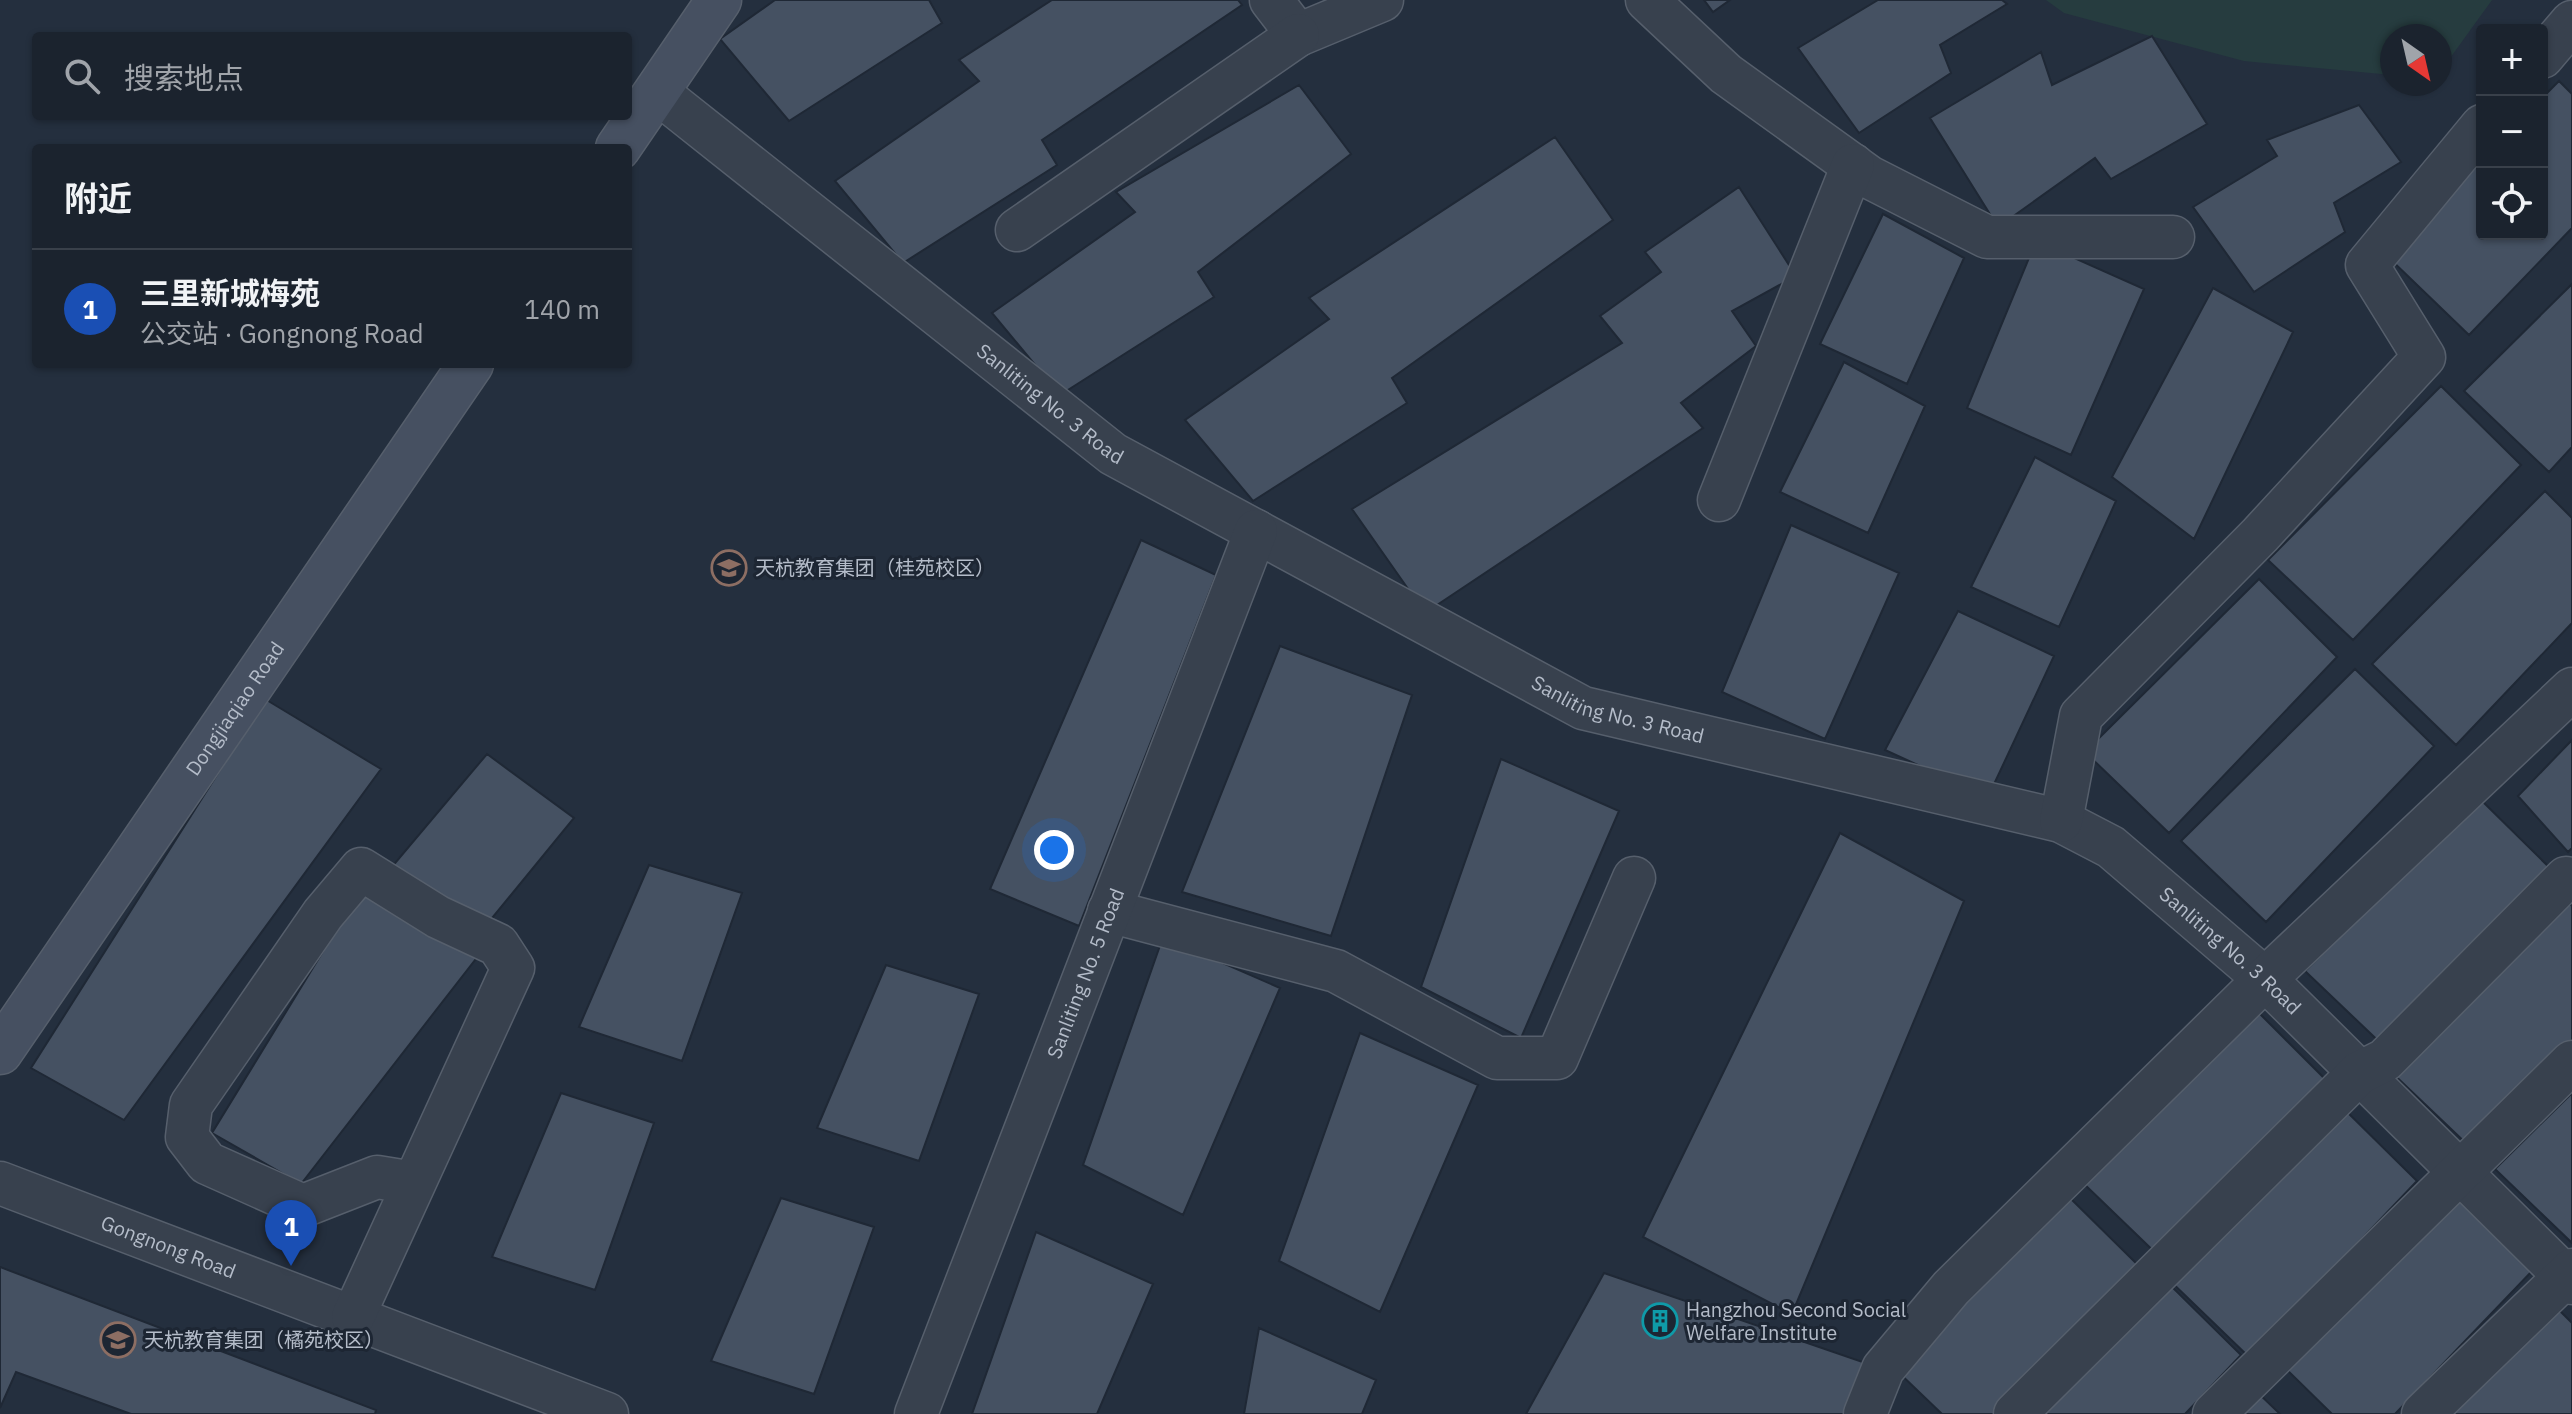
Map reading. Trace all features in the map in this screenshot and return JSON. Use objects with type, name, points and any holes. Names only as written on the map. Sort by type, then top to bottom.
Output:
[{"type":"street","points":[[621,144],[719,0]]},
{"type":"street","points":[[1271,0],[1298,35]]},
{"type":"street","points":[[1017,230],[1298,35],[1382,0]]},
{"type":"street","points":[[1647,0],[1726,74],[1869,177],[1987,237],[2173,237]]},
{"type":"street","points":[[2548,50],[2572,22]]},
{"type":"street","name":"Sanliting No. 3 Road","points":[[657,92],[1113,454],[1583,708],[2061,821],[2111,847],[2265,979],[2570,1277]]},
{"type":"street","points":[[2061,821],[2081,716],[2260,535],[2424,357],[2367,265],[2476,133]]},
{"type":"street","points":[[1719,500],[1853,165]]},
{"type":"street","name":"Dongjiaqiao Road","points":[[0,1052],[468,368]]},
{"type":"street","name":"Sanliting No. 5 Road","points":[[916,1414],[1256,531]]},
{"type":"street","points":[[1865,1414],[1883,1369],[1951,1288],[2265,979],[2572,689]]},
{"type":"street","points":[[353,1317],[513,968],[498,945],[438,917],[361,869],[323,914],[191,1105],[187,1137],[207,1163],[303,1206],[377,1177],[414,1183]]},
{"type":"street","points":[[1109,911],[1336,971],[1497,1058],[1557,1058],[1634,878]]},
{"type":"street","points":[[2015,1414],[2359,1073],[2385,1060],[2566,878]]},
{"type":"street","points":[[2214,1414],[2572,1062]]},
{"type":"street","name":"Gongnong Road","points":[[0,1183],[607,1414]]},
{"type":"street","points":[[2423,1414],[2570,1277]]},
{"type":"green space","points":[[2046,0],[2492,0],[2452,55],[2452,24],[2380,24],[2380,74],[2244,61],[2064,13]]},
{"type":"building","points":[[775,0],[929,0],[942,23],[789,121],[720,39]]},
{"type":"building","points":[[1052,0],[1238,0],[1242,5],[1042,140],[1057,165],[903,263],[835,181],[979,81],[959,60]]},
{"type":"building","points":[[1704,0],[1730,0],[1713,12]]},
{"type":"building","points":[[1878,0],[2002,0],[2007,4],[1940,45],[1951,73],[1859,133],[1798,48]]},
{"type":"building","points":[[2152,36],[2207,124],[2111,179],[2095,158],[1998,227],[1930,118],[2041,52],[2052,85]]},
{"type":"building","points":[[2559,81],[2572,94],[2572,228],[2469,335],[2385,254],[2476,164],[2476,240],[2548,240],[2548,92]]},
{"type":"building","points":[[1299,85],[1351,154],[1198,272],[1214,297],[1060,395],[992,313],[1135,212],[1116,192]]},
{"type":"building","points":[[2359,105],[2401,162],[2334,203],[2345,232],[2254,292],[2193,207],[2277,156],[2267,140]]},
{"type":"building","points":[[1555,137],[1613,220],[1392,378],[1407,403],[1253,501],[1185,420],[1329,319],[1309,298]]},
{"type":"building","points":[[1739,187],[1796,276],[1732,311],[1756,346],[1681,403],[1703,428],[1425,613],[1352,509],[1622,343],[1600,316],[1661,272],[1645,252]]},
{"type":"building","points":[[1883,214],[1964,258],[1907,384],[1820,344]]},
{"type":"building","points":[[2036,241],[2144,289],[2071,455],[1967,408]]},
{"type":"building","points":[[2572,284],[2572,447],[2549,472],[2464,391]]},
{"type":"building","points":[[2213,288],[2293,332],[2194,539],[2112,477]]},
{"type":"building","points":[[1844,362],[1925,406],[1868,533],[1780,492]]},
{"type":"building","points":[[2441,386],[2521,465],[2353,640],[2268,560]]},
{"type":"building","points":[[2035,457],[2116,501],[2059,627],[1971,587]]},
{"type":"building","points":[[2545,491],[2572,518],[2572,623],[2456,745],[2372,664]]},
{"type":"building","points":[[1791,525],[1899,573],[1825,739],[1722,692]]},
{"type":"building","points":[[1141,540],[1216,575],[1079,926],[990,889]]},
{"type":"building","points":[[2259,579],[2337,657],[2169,833],[2085,752]]},
{"type":"building","points":[[1958,611],[2054,656],[1988,797],[1885,750]]},
{"type":"building","points":[[1280,646],[1412,695],[1331,936],[1182,892]]},
{"type":"building","points":[[2355,669],[2434,746],[2266,922],[2181,841]]},
{"type":"building","points":[[265,699],[381,769],[124,1120],[31,1068]]},
{"type":"building","points":[[2572,740],[2572,848],[2568,852],[2518,796]]},
{"type":"building","points":[[487,754],[574,818],[479,934],[385,875]]},
{"type":"building","points":[[1501,759],[1619,811],[1521,1038],[1421,987]]},
{"type":"building","points":[[2479,798],[2558,876],[2390,1052],[2305,971]]},
{"type":"building","points":[[1840,833],[1964,901],[1792,1314],[1643,1237]]},
{"type":"building","points":[[649,865],[742,893],[682,1061],[579,1027]]},
{"type":"building","points":[[366,881],[482,951],[301,1184],[212,1133]]},
{"type":"building","points":[[2560,894],[2572,906],[2572,1042],[2471,1148],[2386,1067]]},
{"type":"building","points":[[1163,937],[1280,988],[1183,1215],[1083,1165]]},
{"type":"building","points":[[886,965],[979,994],[919,1161],[817,1128]]},
{"type":"building","points":[[2254,1008],[2333,1087],[2165,1262],[2081,1181]]},
{"type":"building","points":[[1360,1033],[1478,1085],[1380,1312],[1279,1261]]},
{"type":"building","points":[[561,1093],[654,1123],[595,1290],[492,1257]]},
{"type":"building","points":[[2572,1093],[2572,1243],[2495,1169]]},
{"type":"building","points":[[2338,1103],[2417,1181],[2249,1357],[2164,1275]]},
{"type":"building","points":[[2454,1192],[2533,1270],[2395,1414],[2332,1414],[2281,1364]]},
{"type":"building","points":[[2066,1194],[2145,1272],[2010,1414],[1942,1414],[1893,1367]]},
{"type":"building","points":[[781,1198],[874,1227],[814,1394],[711,1361]]},
{"type":"building","points":[[1036,1232],[1153,1284],[1097,1414],[972,1414]]},
{"type":"building","name":"天杭教育集团（橘苑校区）","points":[[0,1267],[376,1410],[375,1414],[131,1414],[16,1372],[0,1408]]},
{"type":"building","name":"Hangzhou Second Social Welfare Institute","points":[[1604,1273],[1883,1369],[1865,1414],[1526,1414]]},
{"type":"building","points":[[2162,1277],[2241,1355],[2185,1414],[2025,1414]]},
{"type":"building","points":[[2552,1303],[2572,1323],[2572,1414],[2440,1414]]},
{"type":"building","points":[[1259,1328],[1376,1380],[1362,1414],[1244,1414]]},
{"type":"building","points":[[2254,1389],[2280,1414],[2229,1414]]},
{"type":"place","name":"天杭教育集团（桂苑校区）","points":[[729,568]]},
{"type":"place","name":"三里新城梅苑","points":[[291,1266]]},
{"type":"place","name":"Hangzhou Second Social Welfare Institute","points":[[1660,1321]]},
{"type":"place","name":"天杭教育集团（橘苑校区）","points":[[118,1340]]}]
